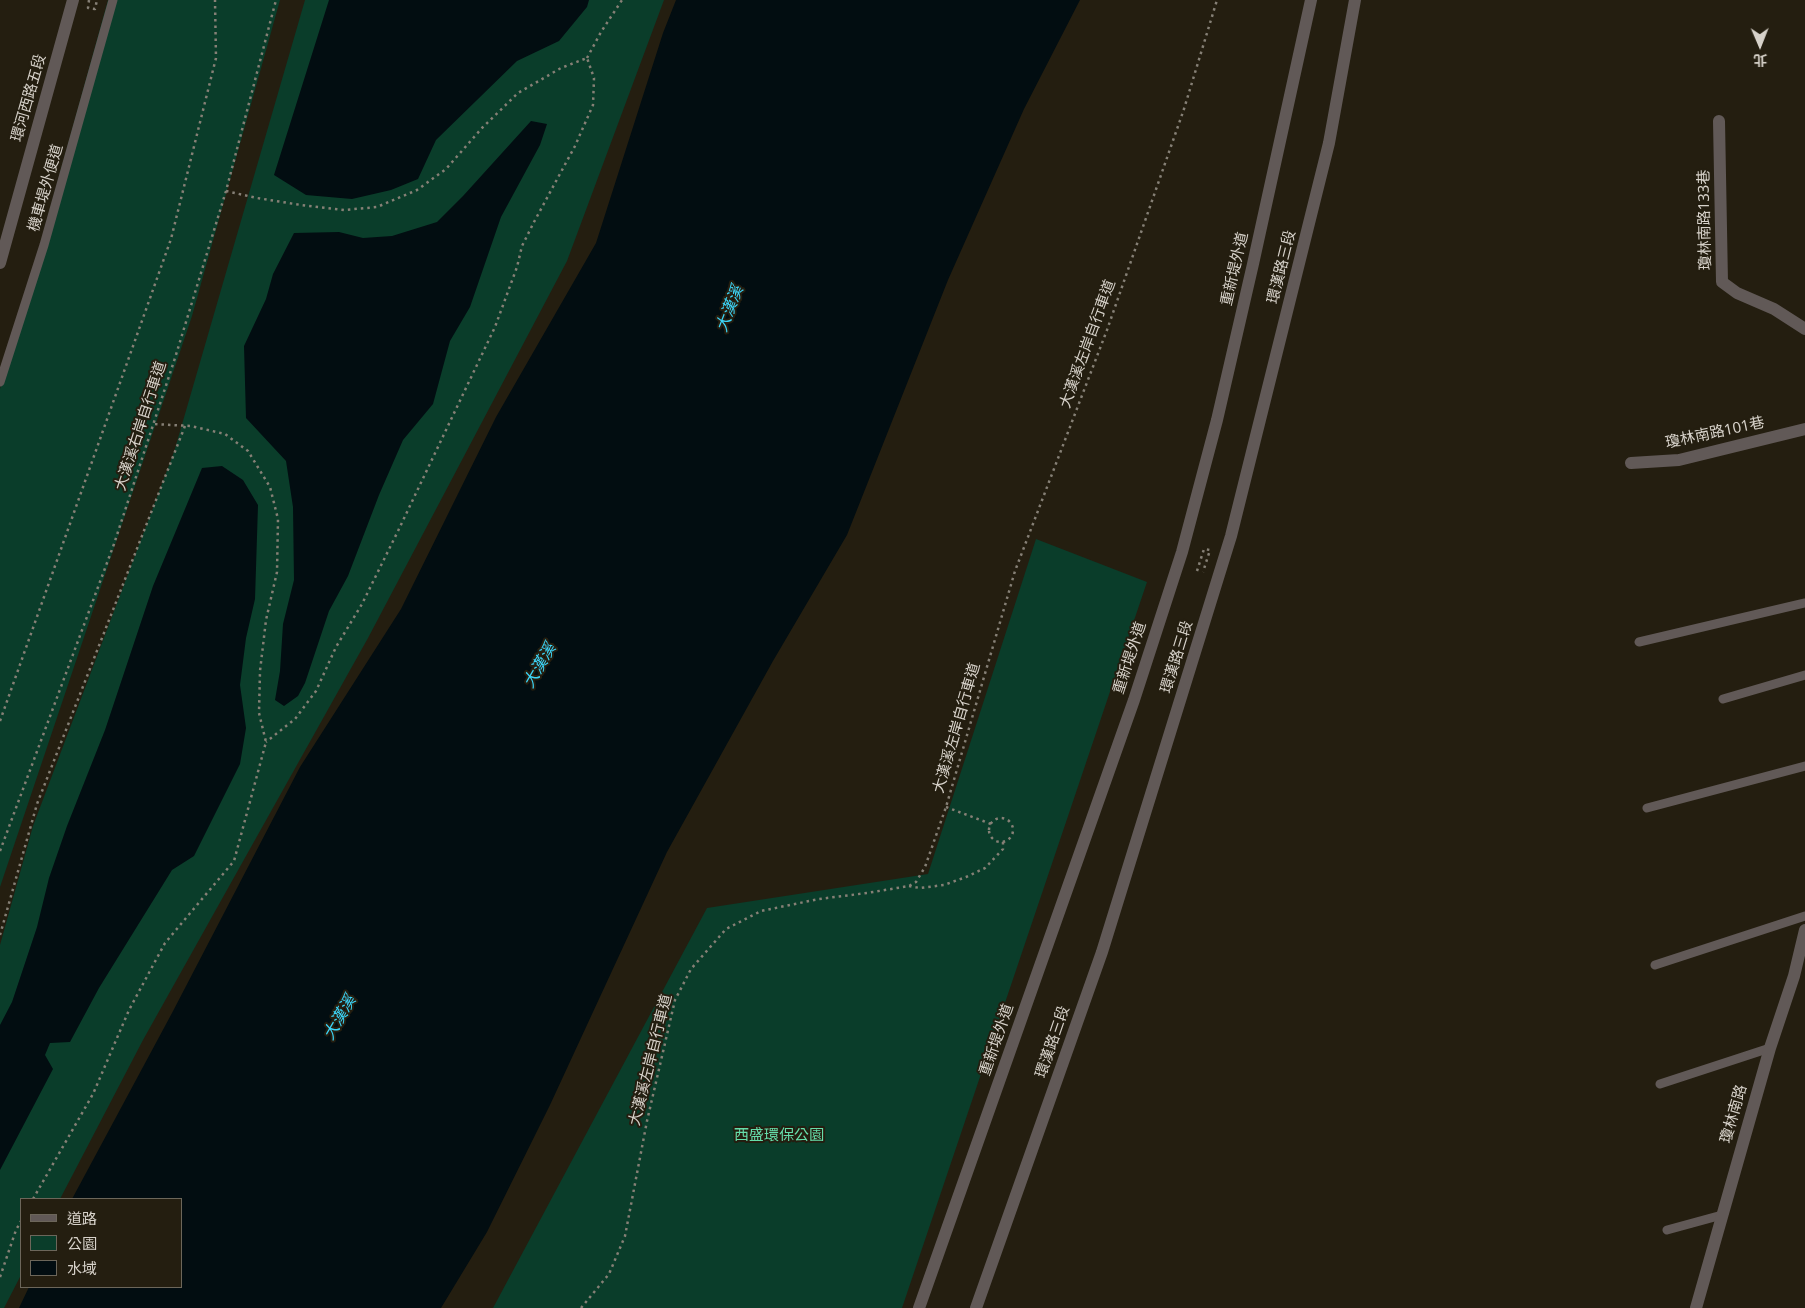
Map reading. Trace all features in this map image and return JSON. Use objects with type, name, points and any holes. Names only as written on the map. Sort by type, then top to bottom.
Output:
[{"type":"street","name":"環河西路五段","points":[[0,263],[73,0]]},
{"type":"street","name":"重新堤外道","points":[[919,1308],[1134,700],[1182,552],[1201,484],[1253,264],[1311,0]]},
{"type":"street","name":"環漢路三段","points":[[976,1308],[1102,952],[1231,536],[1329,143],[1355,0]]},
{"type":"street","name":"瓊林南路133巷","points":[[1719,122],[1722,282],[1737,292],[1774,309],[1805,329]]},
{"type":"street","name":"瓊林南路101巷","points":[[1631,463],[1680,460],[1805,429]]},
{"type":"street","name":"瓊林南路","points":[[1696,1308],[1770,1048],[1794,976],[1805,930]]},
{"type":"lane","name":"機車堤外便道","points":[[0,382],[44,246],[113,0]]},
{"type":"lane","points":[[1639,642],[1805,603]]},
{"type":"lane","points":[[1723,699],[1805,675]]},
{"type":"lane","points":[[1647,808],[1805,766]]},
{"type":"lane","points":[[1654,965],[1805,916]]},
{"type":"lane","points":[[1660,1084],[1770,1048]]},
{"type":"lane","points":[[1667,1230],[1722,1215]]},
{"type":"path","points":[[89,0],[88,8],[95,9],[97,0]]},
{"type":"path","points":[[0,720],[171,239],[216,58],[215,0]]},
{"type":"path","name":"大漢溪右岸自行車道","points":[[0,851],[114,544],[176,358],[226,191],[276,0]]},
{"type":"path","points":[[226,191],[301,206],[344,210],[377,207],[417,190],[446,169],[482,128],[518,93],[561,68],[587,58],[622,0]]},
{"type":"path","name":"大漢溪左岸自行車道","points":[[581,1308],[609,1274],[624,1236],[647,1121],[675,1000],[691,969],[726,929],[761,911],[819,899],[909,886],[916,882],[925,867],[946,807],[1015,571],[1107,330],[1184,109],[1217,0]]},
{"type":"path","points":[[266,742],[295,719],[316,690],[336,647],[362,604],[398,531],[495,327],[517,267],[522,246],[575,146],[593,105],[594,78],[587,58]]},
{"type":"path","points":[[34,1198],[93,1094],[129,1010],[165,943],[234,861],[266,742],[259,714],[260,671],[266,620],[277,572],[278,519],[270,487],[248,451],[224,434],[185,426],[153,424]]},
{"type":"path","points":[[0,935],[38,804],[185,426]]},
{"type":"path","points":[[1197,571],[1204,549],[1210,550],[1203,572]]},
{"type":"path","points":[[946,807],[991,824]]},
{"type":"path","points":[[1003,818],[1011,824],[1013,829],[1012,835],[1003,842],[993,839],[990,830],[991,824],[994,821],[1003,818]]},
{"type":"path","points":[[909,886],[920,888],[944,885],[966,877],[985,868],[1003,849],[1003,842]]},
{"type":"path","points":[[0,1277],[20,1223]]},
{"type":"green space","points":[[108,0],[280,0],[192,316],[0,887],[0,389]]},
{"type":"green space","points":[[305,0],[664,0],[567,261],[368,638],[143,1040],[61,1198],[20,1198],[20,1277],[4,1308],[0,1308],[0,945],[33,826],[174,452]]},
{"type":"green space","name":"西盛環保公園","points":[[1036,539],[1147,582],[902,1308],[493,1308],[707,908],[928,874]]},
{"type":"water","points":[[329,0],[589,0],[587,7],[559,41],[517,61],[436,140],[418,179],[391,190],[352,199],[306,195],[274,175]]},
{"type":"water","name":"大漢溪","points":[[676,0],[1080,0],[1024,109],[948,280],[847,535],[773,661],[667,852],[550,1105],[487,1232],[441,1308],[19,1308],[29,1288],[182,1288],[182,1198],[73,1198],[172,1013],[300,767],[401,609],[496,417],[596,243],[663,33]]},
{"type":"water","points":[[531,121],[547,124],[540,145],[501,217],[470,307],[450,341],[433,404],[403,440],[379,495],[348,576],[329,611],[305,683],[298,696],[284,706],[275,700],[280,671],[283,624],[294,580],[293,507],[286,461],[246,418],[244,346],[266,299],[273,274],[294,233],[339,232],[363,238],[392,236],[437,222]]},
{"type":"water","points":[[222,466],[243,480],[258,505],[255,599],[246,638],[240,685],[246,728],[240,764],[194,856],[172,870],[99,988],[70,1042],[50,1043],[45,1055],[53,1069],[0,1170],[0,1025],[12,1002],[37,927],[49,878],[67,826],[105,730],[153,586],[202,468]]}]
